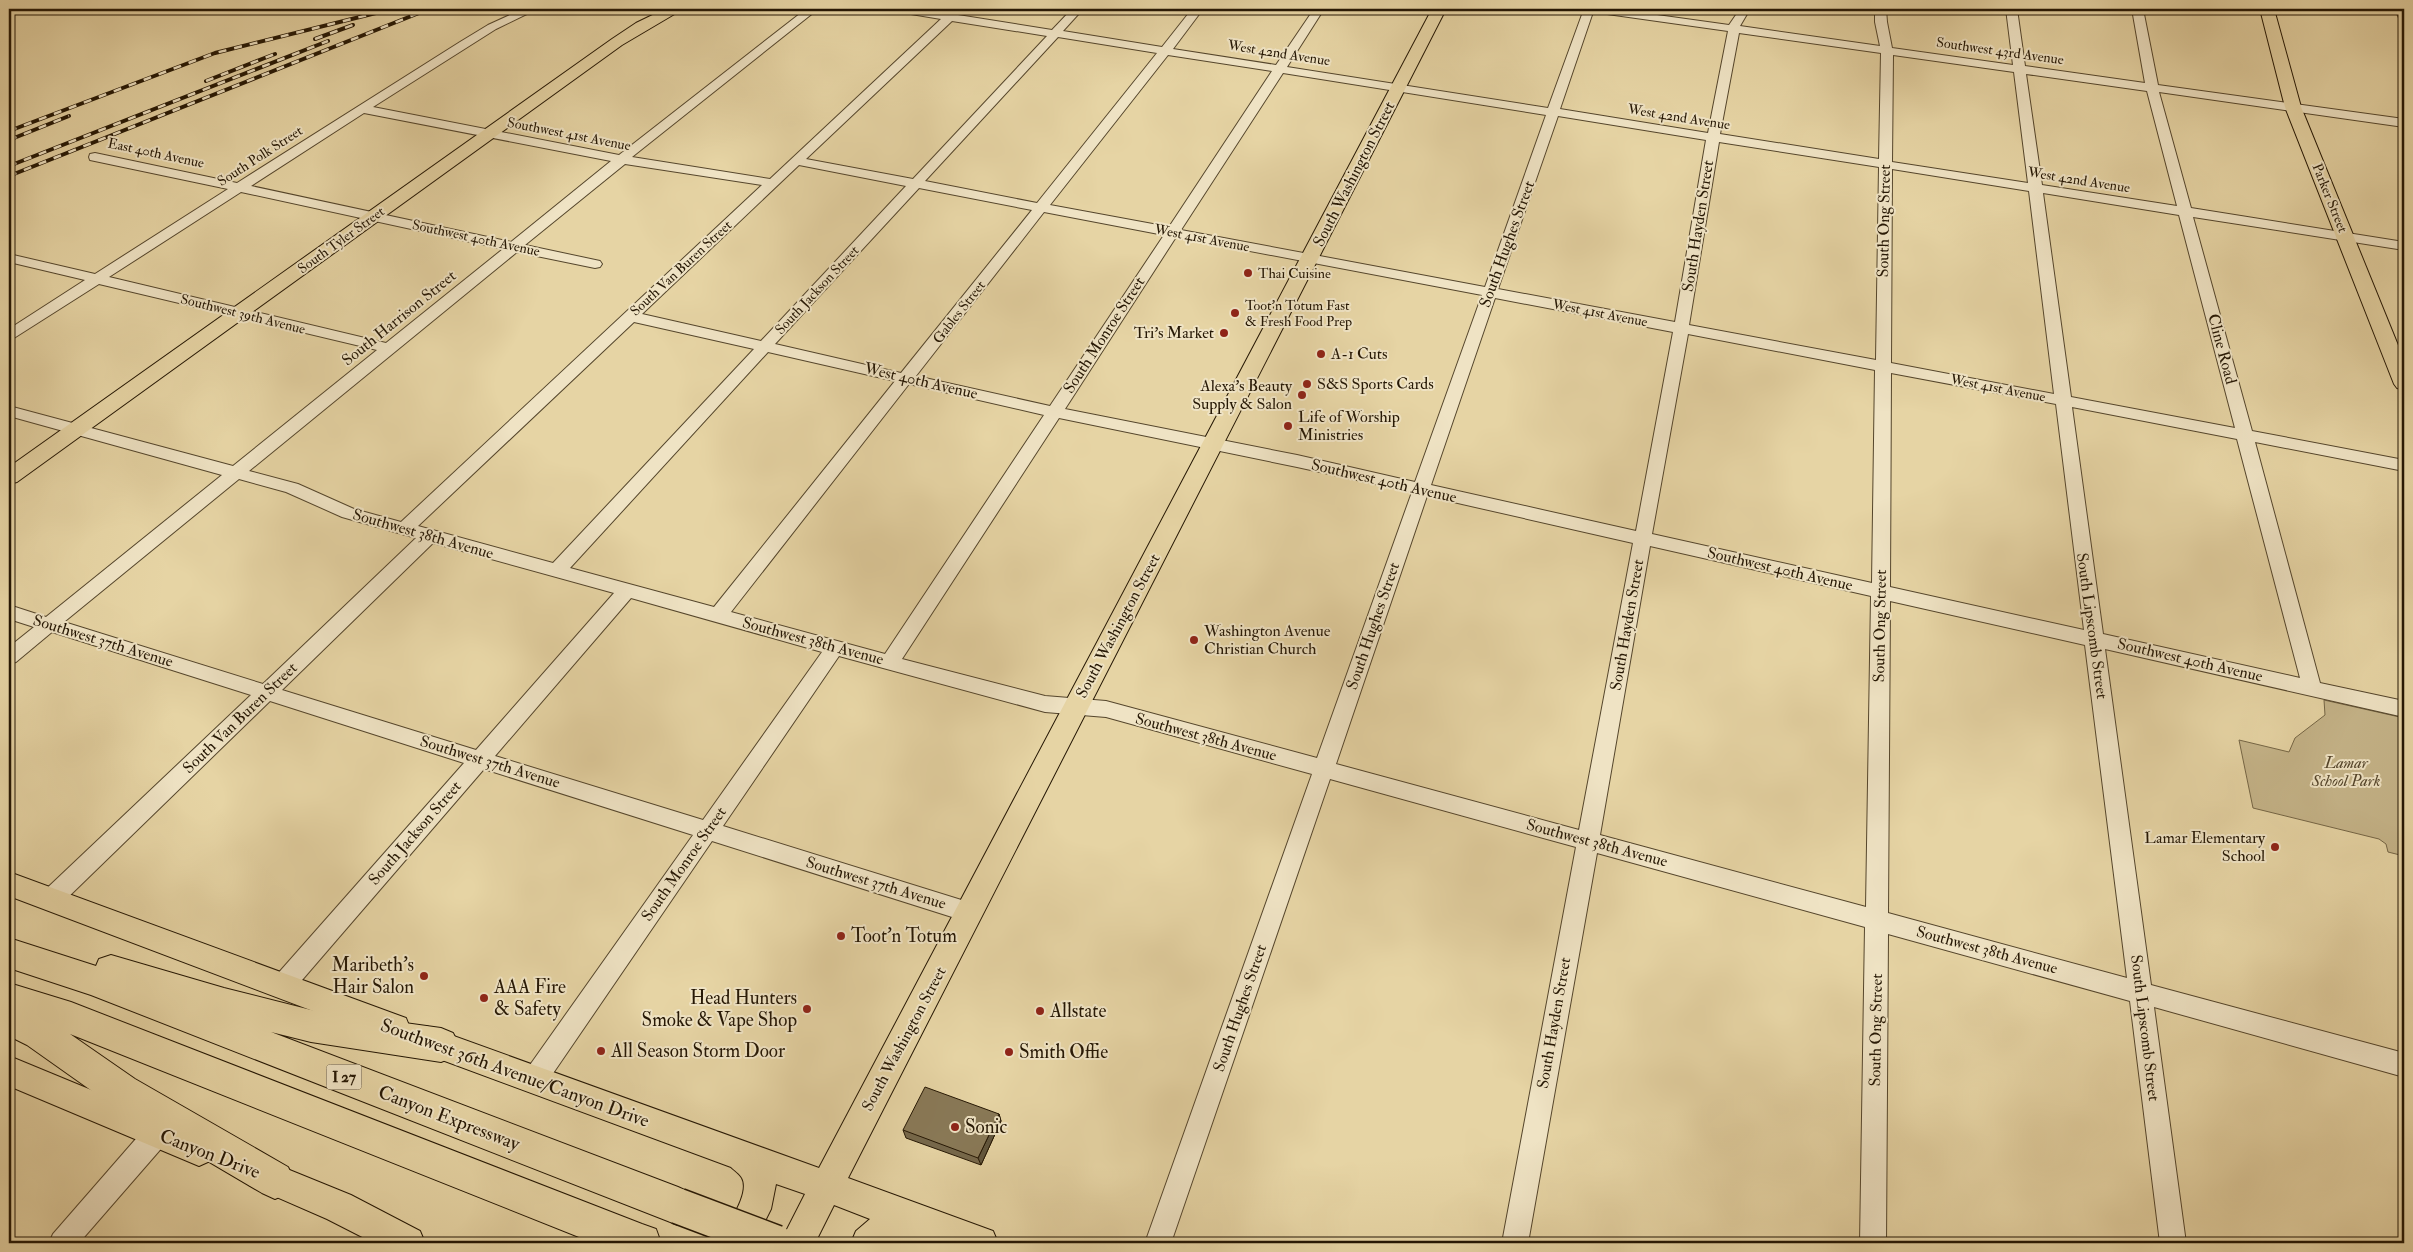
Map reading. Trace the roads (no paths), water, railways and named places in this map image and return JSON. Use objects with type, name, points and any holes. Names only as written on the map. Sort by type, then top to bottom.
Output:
[{"type":"highway","points":[[11,954],[114,970],[224,1004],[311,1026],[441,1045]]},
{"type":"highway","name":"Canyon Expressway","points":[[11,954],[93,980],[776,1243]]},
{"type":"highway","points":[[9,999],[71,1018],[642,1243]]},
{"type":"highway","points":[[9,1018],[39,1033],[122,1091],[275,1180]]},
{"type":"main road","name":"South Tyler Street","points":[[9,477],[616,42],[641,26],[676,9]]},
{"type":"main road","name":"South Washington Street","points":[[797,1243],[971,913],[1076,706],[1214,445],[1439,9]]},
{"type":"main road","name":"Parker Street","points":[[2267,9],[2293,108],[2404,384]]},
{"type":"main road","points":[[9,884],[51,899]]},
{"type":"main road","points":[[9,891],[51,899]]},
{"type":"main road","name":"Southwest 36th Avenue/Canyon Drive","points":[[51,899],[534,1080],[981,1243]]},
{"type":"main road","name":"Canyon Drive","points":[[9,1071],[156,1134],[339,1207],[408,1243]]},
{"type":"main road","points":[[736,1243],[758,1202],[761,1187],[758,1173],[751,1161],[739,1154]]},
{"type":"main road","points":[[868,1243],[882,1230],[895,1224],[910,1221],[923,1222]]},
{"type":"street","name":"South Polk Street","points":[[9,335],[464,44],[492,27],[531,9]]},
{"type":"street","name":"South Harrison Street","points":[[9,657],[514,246],[813,9]]},
{"type":"street","name":"West 42nd Avenue","points":[[899,9],[954,13],[1055,33],[1165,51],[2404,246]]},
{"type":"street","name":"South Jackson Street","points":[[557,570],[1078,9]]},
{"type":"street","name":"Gables Street","points":[[718,615],[1198,9]]},
{"type":"street","name":"South Monroe Street","points":[[890,662],[1319,9]]},
{"type":"street","name":"Southwest 43rd Avenue","points":[[1590,9],[2404,123]]},
{"type":"street","name":"South Hughes Street","points":[[1158,1243],[1590,9]]},
{"type":"street","name":"South Hayden Street","points":[[1515,1243],[1681,329],[1713,137],[1734,29],[1745,9]]},
{"type":"street","name":"South Ong Street","points":[[1873,1243],[1887,50],[1880,9]]},
{"type":"street","name":"South Lipscomb Street","points":[[2012,9],[2173,1243]]},
{"type":"street","name":"Cline Road","points":[[2138,9],[2152,87],[2312,688]]},
{"type":"street","points":[[2400,9],[2404,18]]},
{"type":"street","name":"South Van Buren Street","points":[[404,529],[954,13]]},
{"type":"street","name":"Southwest 41st Avenue","points":[[362,109],[621,160],[684,171],[715,173],[772,184]]},
{"type":"street","name":"East 40th Avenue","points":[[95,157],[239,187]]},
{"type":"street","name":"West 41st Avenue","points":[[796,161],[2404,465]]},
{"type":"street","name":"Southwest 40th Avenue","points":[[239,187],[596,264]]},
{"type":"street","name":"Southwest 39th Avenue","points":[[9,258],[389,348]]},
{"type":"street","name":"West 40th Avenue","points":[[629,316],[1054,412],[1214,445]]},
{"type":"street","name":"Southwest 38th Avenue","points":[[9,411],[300,491],[341,511],[835,648],[1045,704],[1106,709],[2404,1065]]},
{"type":"street","name":"Southwest 40th Avenue","points":[[1214,445],[1643,538],[2404,709]]},
{"type":"street","name":"South Van Buren Street","points":[[51,899],[268,693],[429,536]]},
{"type":"street","name":"South Jackson Street","points":[[282,986],[627,590]]},
{"type":"street","name":"Southwest 37th Avenue","points":[[9,612],[971,913]]},
{"type":"street","name":"South Monroe Street","points":[[534,1080],[835,648]]},
{"type":"street","points":[[62,1243],[156,1134]]},
{"type":"railway","points":[[9,131],[215,53],[392,9]]},
{"type":"railway","points":[[9,176],[429,9]]},
{"type":"railway","points":[[315,39],[353,25]]},
{"type":"railway","points":[[9,166],[328,41]]},
{"type":"railway","points":[[206,81],[275,54]]},
{"type":"railway","points":[[9,140],[69,116]]},
{"type":"place","name":"Thai Cuisine","points":[[1248,273]]},
{"type":"place","name":"Toot'n Totum Fast & Fresh Food Prep","points":[[1235,313]]},
{"type":"place","name":"Tri’s Market","points":[[1224,333]]},
{"type":"place","name":"A-1 Cuts","points":[[1321,354]]},
{"type":"place","name":"S&S Sports Cards","points":[[1307,384]]},
{"type":"place","name":"Alexa's Beauty Supply & Salon","points":[[1302,395]]},
{"type":"place","name":"Life of Worship Ministries","points":[[1288,426]]},
{"type":"place","name":"Washington Avenue Christian Church","points":[[1194,640]]},
{"type":"place","name":"Lamar Elementary School","points":[[2275,847]]},
{"type":"place","name":"Toot'n Totum","points":[[841,936]]},
{"type":"place","name":"Maribeth's Hair Salon","points":[[424,976]]},
{"type":"place","name":"AAA Fire & Safety","points":[[484,998]]},
{"type":"place","name":"Head Hunters Smoke & Vape Shop","points":[[807,1009]]},
{"type":"place","name":"Allstate","points":[[1040,1011]]},
{"type":"place","name":"All Season Storm Door","points":[[601,1051]]},
{"type":"place","name":"Smith Offie","points":[[1009,1052]]},
{"type":"place","name":"Sonic","points":[[955,1127]]},
{"type":"park label","name":"Lamar School Park","points":[[2346,772]]}]
